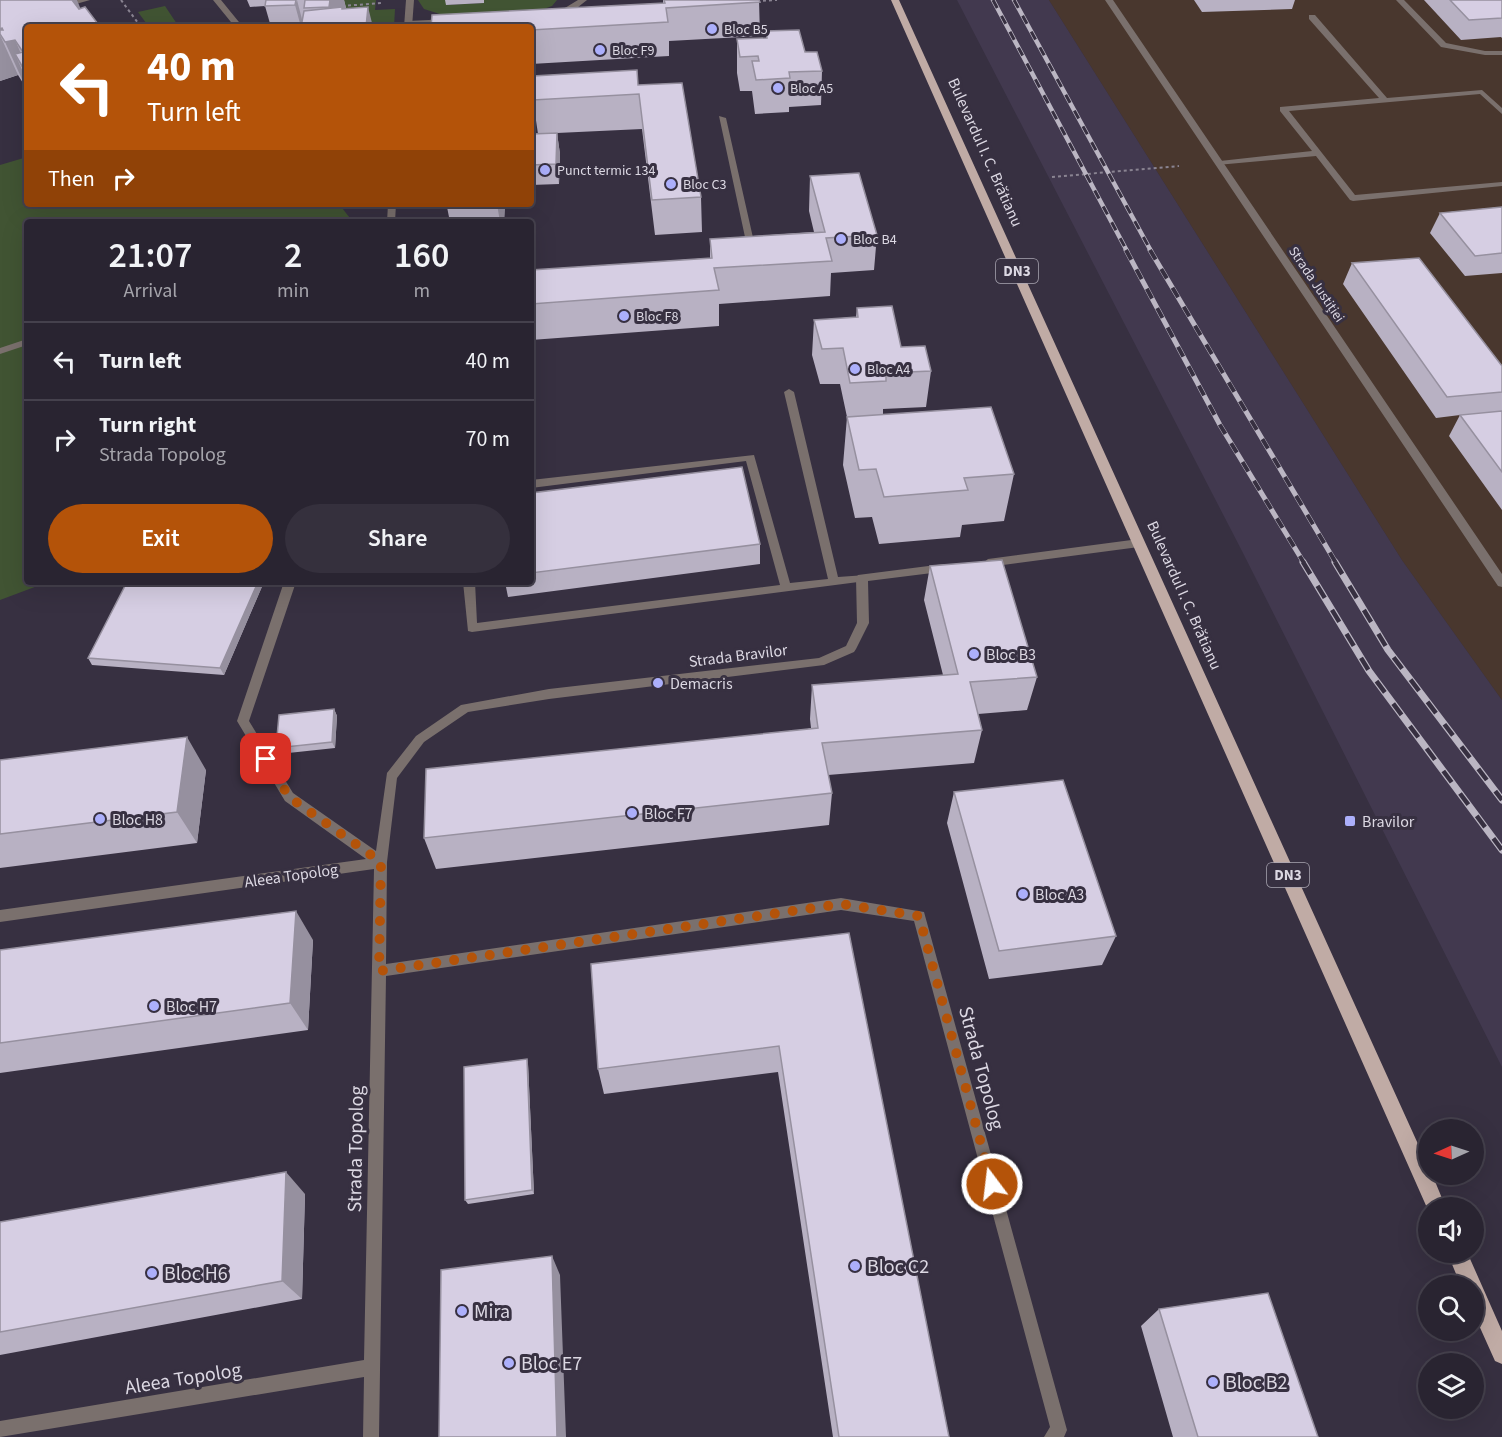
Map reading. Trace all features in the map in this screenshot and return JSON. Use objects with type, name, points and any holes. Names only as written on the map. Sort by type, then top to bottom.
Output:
[{"type":"main road","name":"Bulevardul I. C. Brătianu","points":[[895,0],[1432,1197]]},
{"type":"main road","points":[[1484,1314],[1502,1354]]},
{"type":"street","points":[[54,9],[86,0]]},
{"type":"street","points":[[217,0],[237,24]]},
{"type":"street","points":[[554,14],[565,14],[583,0]]},
{"type":"street","name":"Strada Justiției","points":[[1109,0],[1502,583]]},
{"type":"street","points":[[1400,0],[1444,45],[1485,53],[1502,53]]},
{"type":"street","points":[[408,24],[410,1]]},
{"type":"street","points":[[1312,17],[1385,100]]},
{"type":"street","points":[[419,24],[453,21]]},
{"type":"street","points":[[1502,112],[1482,92],[1283,109],[1353,198],[1502,184]]},
{"type":"street","points":[[722,118],[753,255],[741,256]]},
{"type":"street","points":[[1220,163],[1318,153]]},
{"type":"street","points":[[0,351],[24,343]]},
{"type":"street","points":[[789,392],[834,582]]},
{"type":"street","points":[[534,484],[750,457],[786,588]]},
{"type":"street","points":[[975,564],[1138,543]]},
{"type":"street","points":[[469,585],[472,628],[953,567]]},
{"type":"street","name":"Strada Bravilor","points":[[381,862],[391,777],[420,739],[465,708],[549,694],[820,662],[850,649],[863,623],[862,578]]},
{"type":"street","name":"Aleea Topolog","points":[[289,585],[243,721],[289,797],[381,862]]},
{"type":"street","name":"Aleea Topolog","points":[[0,916],[381,862]]},
{"type":"street","name":"Strada Topolog","points":[[371,1437],[381,862]]},
{"type":"street","name":"Strada Topolog","points":[[379,971],[841,904],[919,916],[1059,1430],[1052,1437]]},
{"type":"street","name":"Aleea Topolog","points":[[0,1429],[372,1368]]},
{"type":"path","points":[[121,0],[139,24]]},
{"type":"path","points":[[753,2],[777,0]]},
{"type":"path","points":[[342,6],[410,1]]},
{"type":"path","points":[[1052,177],[1179,166]]},
{"type":"shaded area","points":[[957,0],[1049,0],[1402,560],[1502,700],[1502,1067],[1242,551]]},
{"type":"shaded area","points":[[1049,0],[1502,0],[1502,700],[1402,560]]},
{"type":"green space","points":[[311,0],[376,0],[375,10],[395,9],[394,24],[340,24]]},
{"type":"green space","points":[[418,0],[446,0],[446,5],[484,3],[484,0],[557,0],[552,6],[541,10],[443,15],[424,9]]},
{"type":"green space","points":[[165,6],[177,24],[147,24],[138,12]]},
{"type":"green space","points":[[24,158],[24,207],[341,207],[351,219],[24,219],[24,585],[40,585],[0,600],[0,165]]},
{"type":"building","points":[[0,0],[72,0],[79,9],[85,7],[98,24],[24,24],[24,66],[22,66],[15,54],[23,52],[15,40],[5,42],[0,34],[0,30],[3,30],[0,29]]},
{"type":"building","points":[[266,0],[296,0],[295,5],[265,6]]},
{"type":"building","points":[[305,0],[330,0],[329,7],[304,8]]},
{"type":"building","points":[[664,0],[759,0],[760,2],[666,8],[668,22],[534,30],[534,24],[431,24],[432,15],[665,3]]},
{"type":"building","points":[[1450,0],[1502,0],[1502,18],[1469,20]]},
{"type":"building","points":[[368,7],[366,24],[302,24],[304,11]]},
{"type":"building","points":[[799,30],[805,52],[817,52],[822,71],[789,72],[790,78],[756,80],[752,61],[759,61],[758,56],[740,57],[737,39],[767,38],[766,31]]},
{"type":"building","points":[[637,70],[638,85],[682,83],[701,197],[652,200],[639,94],[534,100],[534,76]]},
{"type":"building","points":[[557,133],[556,164],[534,165],[534,134]]},
{"type":"building","points":[[859,173],[877,235],[826,238],[832,261],[714,268],[719,290],[534,304],[534,270],[712,258],[710,239],[825,232],[810,176]]},
{"type":"building","points":[[1502,207],[1502,253],[1475,256],[1440,213]]},
{"type":"building","points":[[1419,258],[1502,366],[1502,392],[1447,397],[1352,263]]},
{"type":"building","points":[[892,306],[901,347],[925,346],[931,371],[886,373],[886,381],[850,383],[843,348],[822,349],[814,320],[858,317],[857,308]]},
{"type":"building","points":[[991,407],[1014,474],[964,478],[968,490],[884,497],[876,469],[859,470],[847,417]]},
{"type":"building","points":[[1502,411],[1502,472],[1460,415]]},
{"type":"building","points":[[742,467],[760,544],[534,573],[534,493]]},
{"type":"building","points":[[1002,560],[1037,677],[970,682],[982,730],[822,743],[832,793],[424,838],[426,769],[818,728],[812,685],[958,674],[930,566]]},
{"type":"building","points":[[125,585],[257,585],[220,668],[88,658]]},
{"type":"building","points":[[334,709],[332,742],[276,748],[279,715]]},
{"type":"building","points":[[187,737],[177,812],[0,834],[0,760]]},
{"type":"building","name":"Bloc A3","points":[[1063,780],[1116,936],[999,951],[954,792]]},
{"type":"building","name":"Bloc H7","points":[[296,911],[290,1003],[0,1043],[0,950]]},
{"type":"building","name":"Bloc C2","points":[[849,933],[949,1437],[839,1437],[779,1046],[598,1069],[591,964]]},
{"type":"building","points":[[527,1059],[532,1190],[465,1200],[464,1067]]},
{"type":"building","name":"Bloc H6","points":[[286,1172],[282,1281],[0,1332],[0,1222]]},
{"type":"building","name":"Bloc E7","points":[[552,1256],[557,1437],[439,1437],[441,1270]]},
{"type":"building","name":"Bloc B2","points":[[1268,1293],[1318,1437],[1198,1437],[1159,1309]]},
{"type":"railway","points":[[993,0],[1127,251]]},
{"type":"railway","points":[[1014,0],[1151,251]]},
{"type":"railway","points":[[1126,250],[1220,425],[1304,563]]},
{"type":"railway","points":[[1150,250],[1336,563]]},
{"type":"railway","points":[[1303,562],[1369,671],[1502,850]]},
{"type":"railway","points":[[1335,562],[1388,650],[1502,800]]},
{"type":"place","name":"Bloc B5","points":[[712,29]]},
{"type":"place","name":"Bloc F9","points":[[600,50]]},
{"type":"place","name":"Bloc A5","points":[[778,88]]},
{"type":"place","name":"Punct termic 134","points":[[545,170]]},
{"type":"place","name":"Bloc C3","points":[[671,184]]},
{"type":"place","name":"Bloc B4","points":[[841,239]]},
{"type":"place","name":"Bloc F8","points":[[624,316]]},
{"type":"place","name":"Bloc A4","points":[[855,369]]},
{"type":"place","name":"Bloc B3","points":[[974,654]]},
{"type":"place","name":"Demacris","points":[[658,683]]},
{"type":"place","name":"Bloc F7","points":[[632,813]]},
{"type":"place","name":"Bloc H8","points":[[100,819]]},
{"type":"place","name":"Bravilor","points":[[1350,821]]},
{"type":"place","name":"Bloc A3","points":[[1023,894]]},
{"type":"place","name":"Bloc H7","points":[[154,1006]]},
{"type":"place","name":"Bloc C2","points":[[855,1266]]},
{"type":"place","name":"Bloc H6","points":[[152,1273]]},
{"type":"place","name":"Mira","points":[[462,1311]]},
{"type":"place","name":"Bloc E7","points":[[509,1363]]},
{"type":"place","name":"Bloc B2","points":[[1213,1382]]},
{"type":"route","points":[[266,759],[289,797],[381,862],[379,971],[841,904],[919,916],[992,1184]]}]
